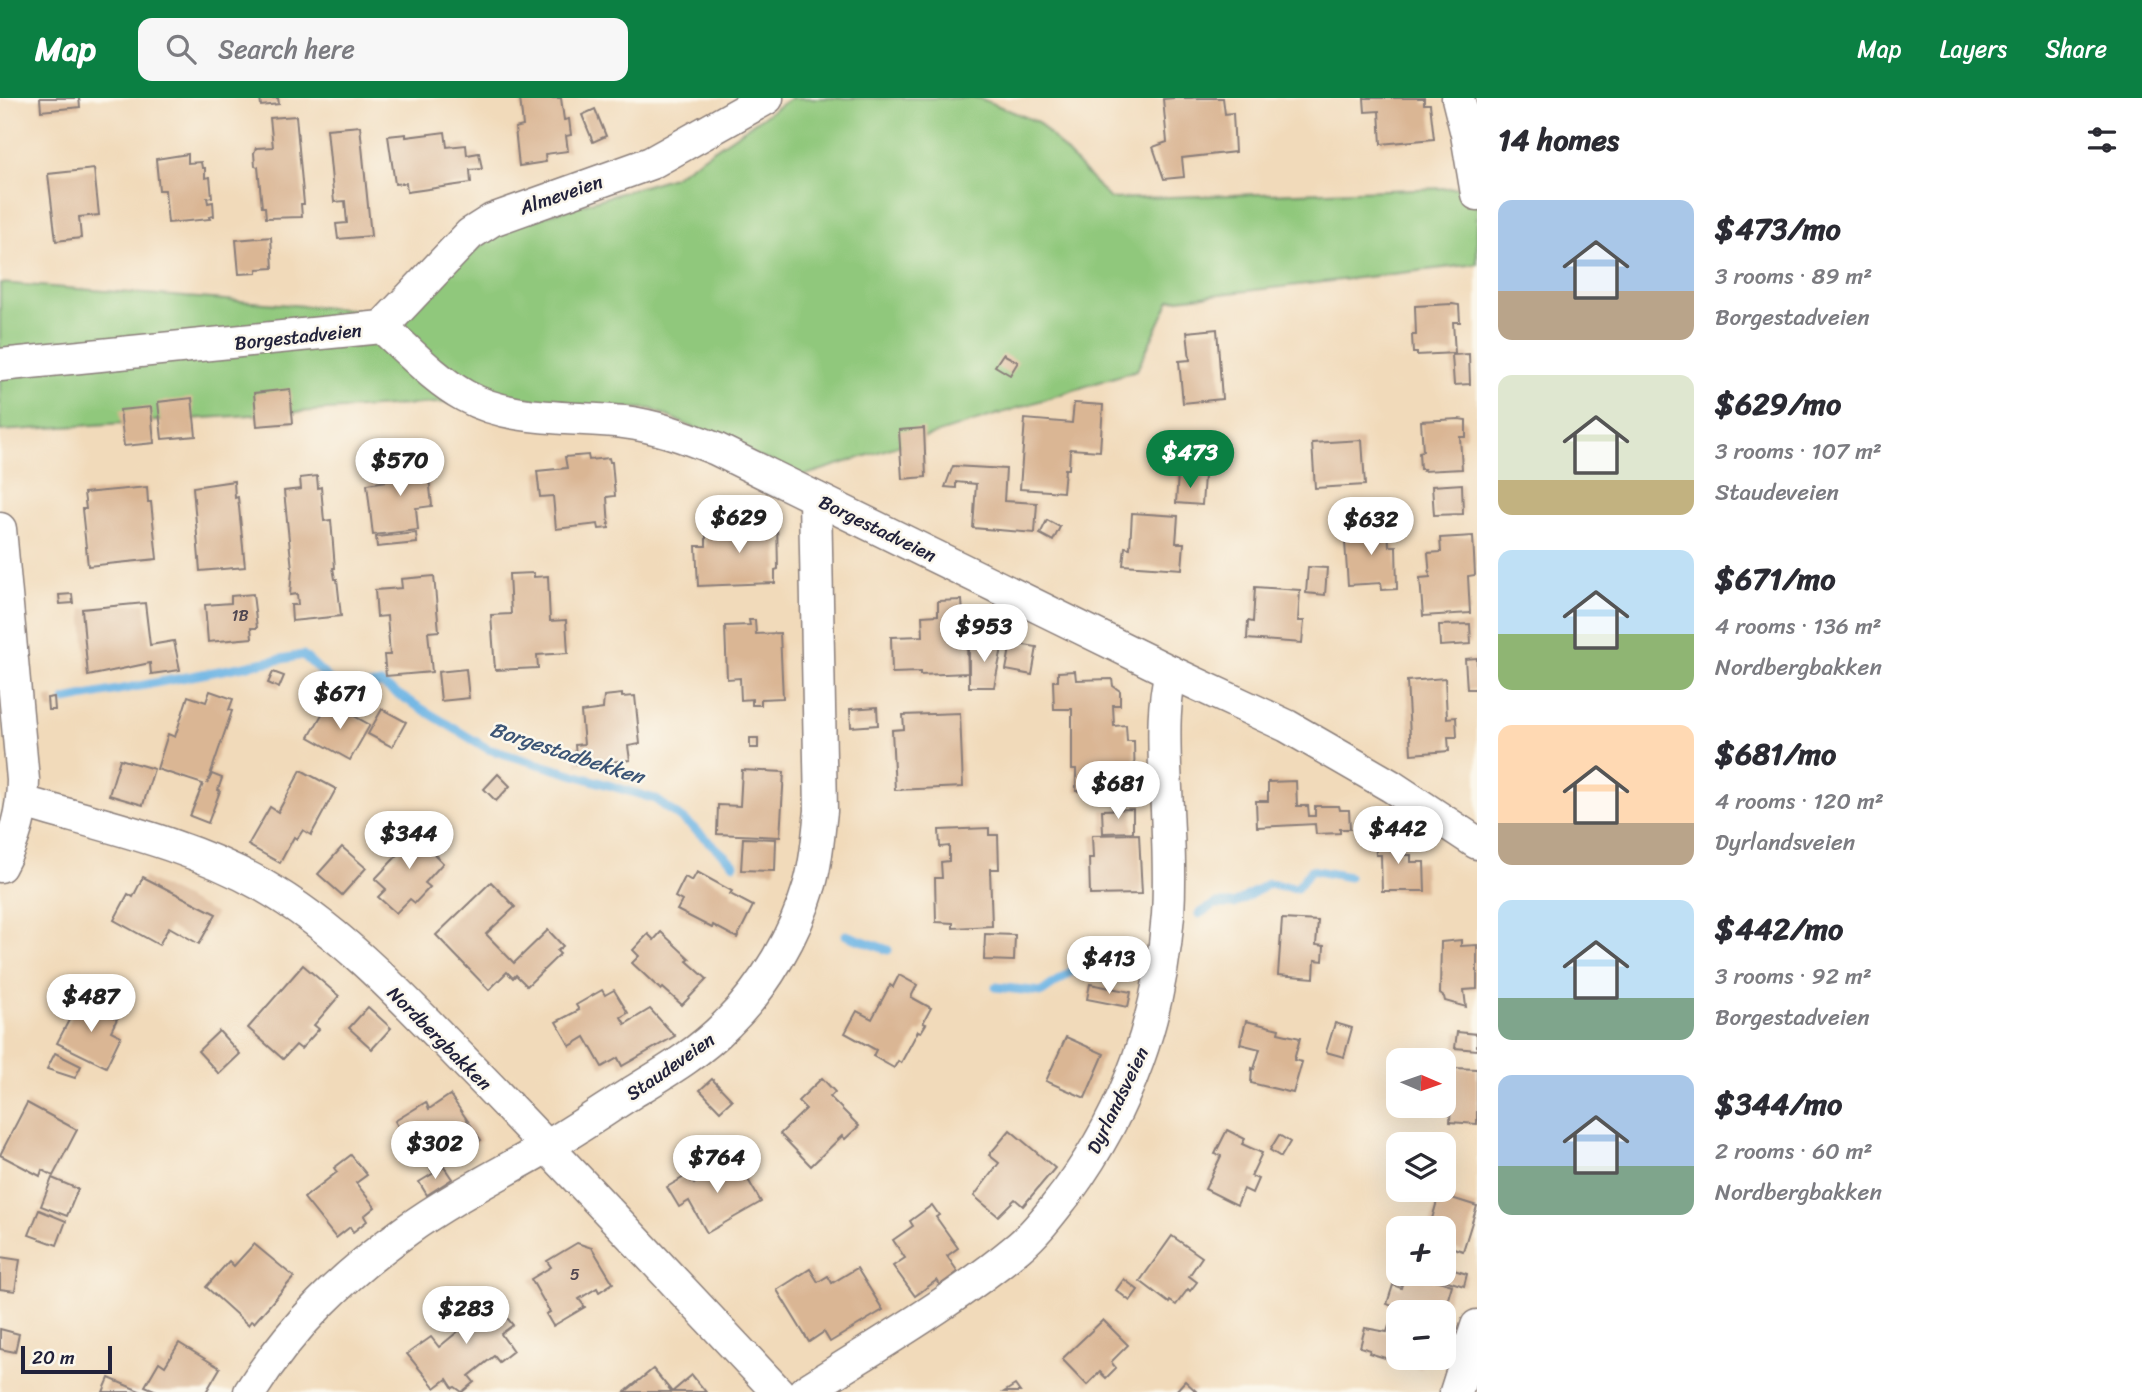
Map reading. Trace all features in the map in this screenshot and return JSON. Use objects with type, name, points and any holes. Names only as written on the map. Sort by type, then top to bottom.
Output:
[{"type":"street","name":"Almeveien","points":[[382,327],[470,234],[492,220],[651,163],[767,98]]},
{"type":"street","points":[[1458,98],[1468,134],[1477,194]]},
{"type":"street","name":"Borgestadveien","points":[[0,365],[382,327],[447,383],[464,395],[490,406],[524,414],[625,422],[680,435],[716,449],[1309,738],[1391,786],[1477,843]]},
{"type":"street","name":"Staudeveien","points":[[250,1392],[272,1358],[310,1311],[349,1275],[408,1229],[676,1066],[727,1024],[751,998],[770,970],[793,926],[810,884],[821,811],[815,498]]},
{"type":"street","points":[[0,528],[23,802],[9,849],[0,866]]},
{"type":"street","name":"Dyrlandsveien","points":[[804,1392],[934,1309],[1021,1245],[1050,1214],[1105,1135],[1146,1040],[1163,958],[1168,914],[1164,727],[1165,694],[1171,672]]},
{"type":"street","name":"Nordbergbakken","points":[[23,802],[161,840],[229,867],[265,887],[337,939],[377,974],[547,1146],[778,1392]]},
{"type":"street","points":[[1456,1392],[1477,1326]]},
{"type":"green space","points":[[791,98],[979,98],[1038,122],[1110,199],[1477,187],[1477,264],[1170,300],[1137,370],[803,476],[651,409],[469,401],[0,431],[0,283],[386,312],[508,227],[673,177]]},
{"type":"building","points":[[40,98],[79,98],[80,107],[41,111]]},
{"type":"building","points":[[260,98],[278,98],[279,104],[261,106]]},
{"type":"building","points":[[520,98],[561,98],[564,120],[569,119],[571,135],[566,136],[568,151],[545,154],[546,162],[519,166],[515,128],[523,126]]},
{"type":"building","points":[[1223,98],[1225,114],[1233,113],[1235,152],[1182,158],[1184,177],[1164,179],[1153,147],[1167,142],[1163,99]]},
{"type":"building","points":[[1364,98],[1424,98],[1424,104],[1430,104],[1434,139],[1381,144],[1379,111],[1365,112]]},
{"type":"building","points":[[595,109],[606,136],[593,142],[582,115]]},
{"type":"building","points":[[296,116],[304,204],[301,204],[302,217],[266,218],[254,153],[256,148],[273,147],[270,118]]},
{"type":"building","points":[[360,126],[371,236],[338,239],[336,224],[347,223],[345,201],[334,202],[327,129]]},
{"type":"building","points":[[445,132],[447,147],[466,145],[467,155],[479,153],[482,169],[470,170],[471,183],[407,192],[406,183],[395,184],[388,136],[406,134],[406,137]]},
{"type":"building","points":[[188,154],[188,163],[201,162],[202,168],[205,168],[205,178],[210,177],[212,197],[207,198],[208,203],[213,202],[214,216],[209,217],[210,219],[168,223],[165,190],[159,190],[156,159]]},
{"type":"building","points":[[94,169],[99,215],[79,217],[81,238],[56,241],[48,174]]},
{"type":"building","points":[[271,237],[273,268],[257,269],[257,273],[239,274],[236,240]]},
{"type":"building","points":[[1459,305],[1460,322],[1453,322],[1455,353],[1413,353],[1412,335],[1416,335],[1415,306]]},
{"type":"building","points":[[1217,329],[1222,399],[1183,403],[1179,361],[1190,360],[1187,332]]},
{"type":"building","points":[[1003,354],[1018,362],[1010,375],[995,366]]},
{"type":"building","points":[[1469,354],[1470,384],[1454,385],[1452,355]]},
{"type":"building","points":[[290,389],[293,423],[257,426],[254,393]]},
{"type":"building","points":[[192,398],[196,436],[162,439],[158,402]]},
{"type":"building","points":[[1074,403],[1103,405],[1100,451],[1070,449],[1069,469],[1065,469],[1063,492],[1020,489],[1025,419],[1072,423]]},
{"type":"building","points":[[151,407],[154,443],[124,446],[120,410]]},
{"type":"building","points":[[1466,420],[1466,437],[1460,437],[1462,469],[1420,469],[1419,452],[1423,451],[1421,421]]},
{"type":"building","points":[[924,428],[926,477],[902,479],[899,430]]},
{"type":"building","points":[[1362,440],[1365,485],[1315,488],[1312,443]]},
{"type":"building","points":[[588,455],[589,460],[609,458],[612,462],[615,496],[607,497],[609,528],[599,529],[598,524],[556,529],[553,496],[540,497],[537,471],[567,468],[565,457]]},
{"type":"building","points":[[427,459],[432,506],[416,508],[418,530],[373,535],[367,484],[394,480],[392,462]]},
{"type":"building","points":[[953,466],[1006,469],[1004,501],[1037,503],[1035,533],[973,528],[976,484],[956,482],[956,488],[945,487]]},
{"type":"building","points":[[1178,474],[1204,476],[1202,505],[1176,503]]},
{"type":"building","points":[[317,476],[318,488],[321,487],[324,521],[331,520],[333,568],[337,579],[341,616],[292,621],[291,605],[298,605],[297,594],[290,595],[292,569],[284,491],[301,489],[300,478]]},
{"type":"building","points":[[234,481],[245,567],[200,571],[193,487]]},
{"type":"building","points":[[1462,484],[1463,514],[1434,515],[1432,486]]},
{"type":"building","points":[[147,487],[157,559],[88,566],[82,509],[86,509],[84,493]]},
{"type":"building","points":[[1132,513],[1178,516],[1176,543],[1184,543],[1182,569],[1123,565],[1125,547],[1130,548]]},
{"type":"building","points":[[1047,520],[1060,527],[1053,541],[1040,534]]},
{"type":"building","points":[[777,521],[778,569],[775,570],[775,583],[698,586],[696,546],[706,546],[706,533],[731,532],[730,523]]},
{"type":"building","points":[[1388,525],[1389,546],[1396,546],[1397,589],[1382,590],[1381,583],[1348,585],[1344,528]]},
{"type":"building","points":[[416,533],[417,543],[377,547],[376,537]]},
{"type":"building","points":[[1473,536],[1475,575],[1468,576],[1470,613],[1423,616],[1420,578],[1430,577],[1428,553],[1441,552],[1440,538]]},
{"type":"building","points":[[1308,567],[1327,568],[1325,595],[1306,593]]},
{"type":"building","points":[[534,573],[534,577],[548,576],[550,621],[566,620],[568,653],[537,655],[538,668],[495,670],[491,615],[511,614],[509,574]]},
{"type":"building","points":[[434,576],[439,631],[428,632],[432,672],[386,676],[384,655],[390,655],[387,616],[377,617],[375,590],[402,588],[401,579]]},
{"type":"building","points":[[1255,587],[1300,590],[1298,621],[1304,621],[1302,643],[1247,639],[1248,621],[1253,622]]},
{"type":"building","points":[[72,594],[73,603],[60,604],[59,595]]},
{"type":"building","points":[[253,594],[257,628],[251,628],[252,638],[208,642],[205,605],[231,603],[231,596]]},
{"type":"building","points":[[962,600],[963,614],[966,614],[968,673],[892,673],[891,637],[923,636],[922,616],[938,615],[938,601]]},
{"type":"building","points":[[145,603],[150,645],[174,641],[180,670],[151,674],[150,663],[88,676],[82,609]]},
{"type":"building","points":[[749,620],[755,620],[756,634],[780,633],[783,698],[761,699],[761,705],[752,705],[752,699],[741,700],[740,678],[727,679],[725,626],[750,625]]},
{"type":"building","points":[[1470,624],[1471,644],[1440,646],[1439,625]]},
{"type":"building","points":[[1003,643],[994,687],[969,687],[969,644]]},
{"type":"building","points":[[1011,643],[1037,647],[1032,675],[1006,670]]},
{"type":"building","points":[[1477,658],[1477,689],[1467,689],[1465,659]]},
{"type":"building","points":[[466,669],[469,698],[441,701],[438,672]]},
{"type":"building","points":[[1075,671],[1076,680],[1112,679],[1113,686],[1120,691],[1120,705],[1113,705],[1114,726],[1126,725],[1127,741],[1134,741],[1135,789],[1076,791],[1076,769],[1072,769],[1072,709],[1054,709],[1053,681],[1058,681],[1058,672]]},
{"type":"building","points":[[273,672],[284,676],[279,688],[268,683]]},
{"type":"building","points":[[1445,678],[1447,718],[1456,717],[1457,737],[1448,737],[1449,751],[1411,754],[1407,681]]},
{"type":"building","points":[[210,691],[233,699],[229,710],[232,711],[207,784],[212,774],[222,778],[208,823],[190,816],[203,784],[157,769],[168,734],[175,737],[188,696],[206,702]]},
{"type":"building","points":[[622,694],[622,697],[635,696],[640,744],[628,746],[630,760],[577,765],[575,745],[584,744],[581,712],[603,709],[604,696]]},
{"type":"building","points":[[54,697],[55,710],[48,710],[47,698]]},
{"type":"building","points":[[329,702],[370,725],[350,760],[309,737]]},
{"type":"building","points":[[877,707],[878,725],[851,727],[850,709]]},
{"type":"building","points":[[382,709],[406,722],[392,747],[368,734]]},
{"type":"building","points":[[960,713],[963,787],[895,790],[892,730],[904,729],[903,715]]},
{"type":"building","points":[[750,738],[758,738],[758,748],[750,748]]},
{"type":"building","points":[[120,759],[154,769],[143,805],[109,795]]},
{"type":"building","points":[[301,770],[336,789],[311,835],[303,830],[297,839],[294,837],[280,863],[248,845],[270,807],[278,812]]},
{"type":"building","points":[[742,770],[784,772],[780,837],[717,834],[718,805],[740,806]]},
{"type":"building","points":[[498,774],[510,786],[496,801],[484,789]]},
{"type":"building","points":[[1296,781],[1297,806],[1308,806],[1309,816],[1315,816],[1315,806],[1339,806],[1340,810],[1349,810],[1350,829],[1340,829],[1340,833],[1316,834],[1315,824],[1257,827],[1256,801],[1268,801],[1268,782]]},
{"type":"building","points":[[1133,809],[1133,832],[1103,833],[1102,810]]},
{"type":"building","points":[[414,825],[436,845],[431,851],[443,863],[425,883],[430,887],[415,903],[410,899],[396,913],[378,897],[386,889],[375,879],[408,844],[402,838]]},
{"type":"building","points":[[989,828],[989,835],[998,835],[999,869],[990,869],[992,926],[953,928],[953,923],[936,922],[935,878],[942,878],[941,862],[949,861],[949,846],[940,847],[939,830]]},
{"type":"building","points":[[1396,831],[1400,855],[1411,855],[1411,862],[1424,862],[1425,891],[1382,891],[1381,855],[1376,855],[1375,832]]},
{"type":"building","points":[[1139,834],[1142,894],[1090,895],[1089,858],[1093,858],[1092,835]]},
{"type":"building","points":[[743,838],[776,839],[775,871],[741,870]]},
{"type":"building","points":[[342,847],[366,868],[342,895],[318,874]]},
{"type":"building","points":[[697,872],[753,906],[737,938],[677,910],[682,901],[675,897],[685,877],[692,881]]},
{"type":"building","points":[[143,877],[216,914],[199,944],[169,927],[159,945],[114,920],[128,894],[133,897]]},
{"type":"building","points":[[491,882],[515,907],[486,934],[514,963],[548,930],[563,946],[557,951],[560,954],[527,986],[516,975],[513,978],[507,972],[489,990],[436,935]]},
{"type":"building","points":[[1282,919],[1318,921],[1316,945],[1324,946],[1323,961],[1315,960],[1314,978],[1278,975]]},
{"type":"building","points":[[661,932],[707,979],[682,1005],[632,963],[639,956],[633,950],[648,934],[654,940]]},
{"type":"building","points":[[985,934],[1015,935],[1014,961],[984,960]]},
{"type":"building","points":[[1461,940],[1461,946],[1477,945],[1477,989],[1464,990],[1466,1007],[1445,1001],[1440,994],[1441,942]]},
{"type":"building","points":[[303,965],[339,996],[314,1025],[319,1029],[301,1049],[296,1045],[283,1059],[248,1028]]},
{"type":"building","points":[[899,975],[917,985],[911,997],[931,1008],[923,1023],[926,1024],[921,1032],[918,1031],[901,1063],[898,1061],[894,1068],[873,1056],[876,1050],[845,1033],[857,1011],[872,1019],[890,985],[893,987]]},
{"type":"building","points":[[1090,984],[1131,992],[1128,1007],[1087,999]]},
{"type":"building","points":[[602,990],[605,995],[614,990],[628,1013],[621,1017],[625,1024],[650,1009],[675,1036],[622,1066],[618,1058],[602,1067],[585,1037],[570,1046],[556,1022],[579,1010],[576,1005]]},
{"type":"building","points":[[79,1001],[117,1019],[111,1031],[121,1036],[106,1067],[57,1043]]},
{"type":"building","points":[[368,1007],[391,1028],[372,1049],[349,1028]]},
{"type":"building","points":[[1246,1021],[1279,1029],[1278,1033],[1300,1038],[1294,1060],[1302,1062],[1293,1093],[1251,1083],[1252,1068],[1254,1069],[1260,1049],[1240,1044]]},
{"type":"building","points":[[1335,1023],[1352,1028],[1344,1057],[1326,1052]]},
{"type":"building","points":[[219,1031],[240,1054],[219,1074],[198,1051]]},
{"type":"building","points":[[1457,1032],[1477,1034],[1477,1050],[1455,1048]]},
{"type":"building","points":[[1066,1037],[1104,1054],[1085,1098],[1046,1081]]},
{"type":"building","points":[[55,1053],[81,1066],[75,1078],[47,1069]]},
{"type":"building","points":[[1456,1068],[1477,1069],[1477,1124],[1450,1122],[1450,1118],[1456,1118]]},
{"type":"building","points":[[822,1078],[835,1092],[830,1097],[859,1126],[845,1139],[842,1136],[811,1166],[780,1134],[806,1109],[798,1101]]},
{"type":"building","points":[[712,1079],[732,1100],[720,1111],[700,1090]]},
{"type":"building","points":[[450,1095],[481,1140],[432,1171],[411,1136],[406,1140],[395,1121],[426,1102],[429,1109]]},
{"type":"building","points":[[27,1103],[77,1130],[53,1176],[42,1170],[40,1176],[0,1155]]},
{"type":"building","points":[[1010,1130],[1055,1168],[1023,1206],[1015,1199],[998,1216],[974,1196],[999,1163],[989,1155]]},
{"type":"building","points":[[1227,1130],[1245,1139],[1242,1144],[1262,1153],[1251,1176],[1258,1179],[1252,1193],[1244,1189],[1237,1205],[1205,1189],[1221,1156],[1215,1154]]},
{"type":"building","points":[[1279,1135],[1290,1142],[1281,1157],[1270,1150]]},
{"type":"building","points":[[351,1155],[367,1175],[356,1183],[375,1207],[364,1216],[367,1221],[353,1232],[350,1227],[336,1238],[304,1198],[337,1172],[334,1168]]},
{"type":"building","points":[[736,1159],[761,1202],[707,1233],[689,1201],[679,1207],[667,1187],[693,1172],[695,1176],[690,1178],[694,1184]]},
{"type":"building","points":[[444,1167],[452,1179],[427,1195],[419,1182]]},
{"type":"building","points":[[52,1178],[78,1189],[67,1216],[41,1206]]},
{"type":"building","points":[[1456,1199],[1477,1206],[1463,1251],[1456,1249],[1456,1216],[1433,1216],[1437,1202],[1456,1202]]},
{"type":"building","points":[[932,1205],[939,1215],[936,1217],[958,1248],[947,1256],[958,1272],[940,1285],[937,1280],[915,1296],[893,1266],[905,1258],[893,1240],[913,1226],[910,1221]]},
{"type":"building","points":[[39,1210],[66,1221],[57,1245],[29,1235]]},
{"type":"building","points":[[1172,1236],[1202,1257],[1189,1276],[1197,1282],[1176,1305],[1170,1301],[1169,1303],[1140,1281]]},
{"type":"building","points":[[577,1243],[592,1248],[613,1283],[599,1292],[597,1288],[579,1299],[585,1307],[553,1326],[546,1314],[550,1312],[531,1279],[551,1267],[547,1261]]},
{"type":"building","points":[[254,1244],[294,1277],[254,1323],[251,1321],[248,1325],[206,1287],[229,1261],[234,1266]]},
{"type":"building","points":[[0,1257],[20,1260],[15,1291],[0,1289]]},
{"type":"building","points":[[857,1268],[883,1310],[830,1342],[824,1332],[809,1342],[777,1290],[810,1269],[818,1282],[828,1276],[832,1283]]},
{"type":"building","points":[[1456,1271],[1467,1274],[1464,1286],[1456,1284]]},
{"type":"building","points":[[1124,1279],[1138,1290],[1130,1301],[1116,1290]]},
{"type":"building","points":[[1393,1286],[1452,1286],[1448,1300],[1388,1300]]},
{"type":"building","points":[[484,1290],[513,1325],[501,1334],[513,1351],[499,1362],[494,1356],[469,1376],[474,1382],[462,1392],[453,1388],[447,1379],[435,1388],[407,1354],[431,1337],[439,1347],[472,1320],[464,1311]]},
{"type":"building","points":[[1103,1320],[1128,1345],[1111,1362],[1116,1368],[1106,1378],[1100,1372],[1087,1385],[1062,1359]]},
{"type":"building","points":[[1365,1328],[1386,1332],[1386,1358],[1360,1347]]},
{"type":"building","points":[[0,1329],[19,1334],[15,1352],[0,1349]]},
{"type":"building","points":[[179,1343],[220,1368],[206,1392],[159,1392],[145,1386],[159,1362],[165,1366]]},
{"type":"building","points":[[653,1369],[672,1392],[625,1392]]},
{"type":"building","points":[[692,1375],[706,1392],[672,1392]]},
{"type":"building","points":[[109,1378],[142,1392],[103,1392]]},
{"type":"building","points":[[1185,1381],[1197,1392],[1175,1392]]},
{"type":"building","points":[[1015,1385],[1020,1392],[1004,1392]]},
{"type":"waterway","name":"Borgestadbekken","points":[[65,700],[303,655],[341,690],[381,684],[488,749],[655,799],[689,824],[734,864]]},
{"type":"waterway","name":"Borgestadbekken","points":[[1199,914],[1215,904],[1234,904],[1268,884],[1297,888],[1311,870],[1349,877]]},
{"type":"waterway","name":"Borgestadbekken","points":[[846,935],[888,950]]},
{"type":"waterway","name":"Borgestadbekken","points":[[996,987],[1042,992],[1072,971],[1098,969],[1134,946]]}]
